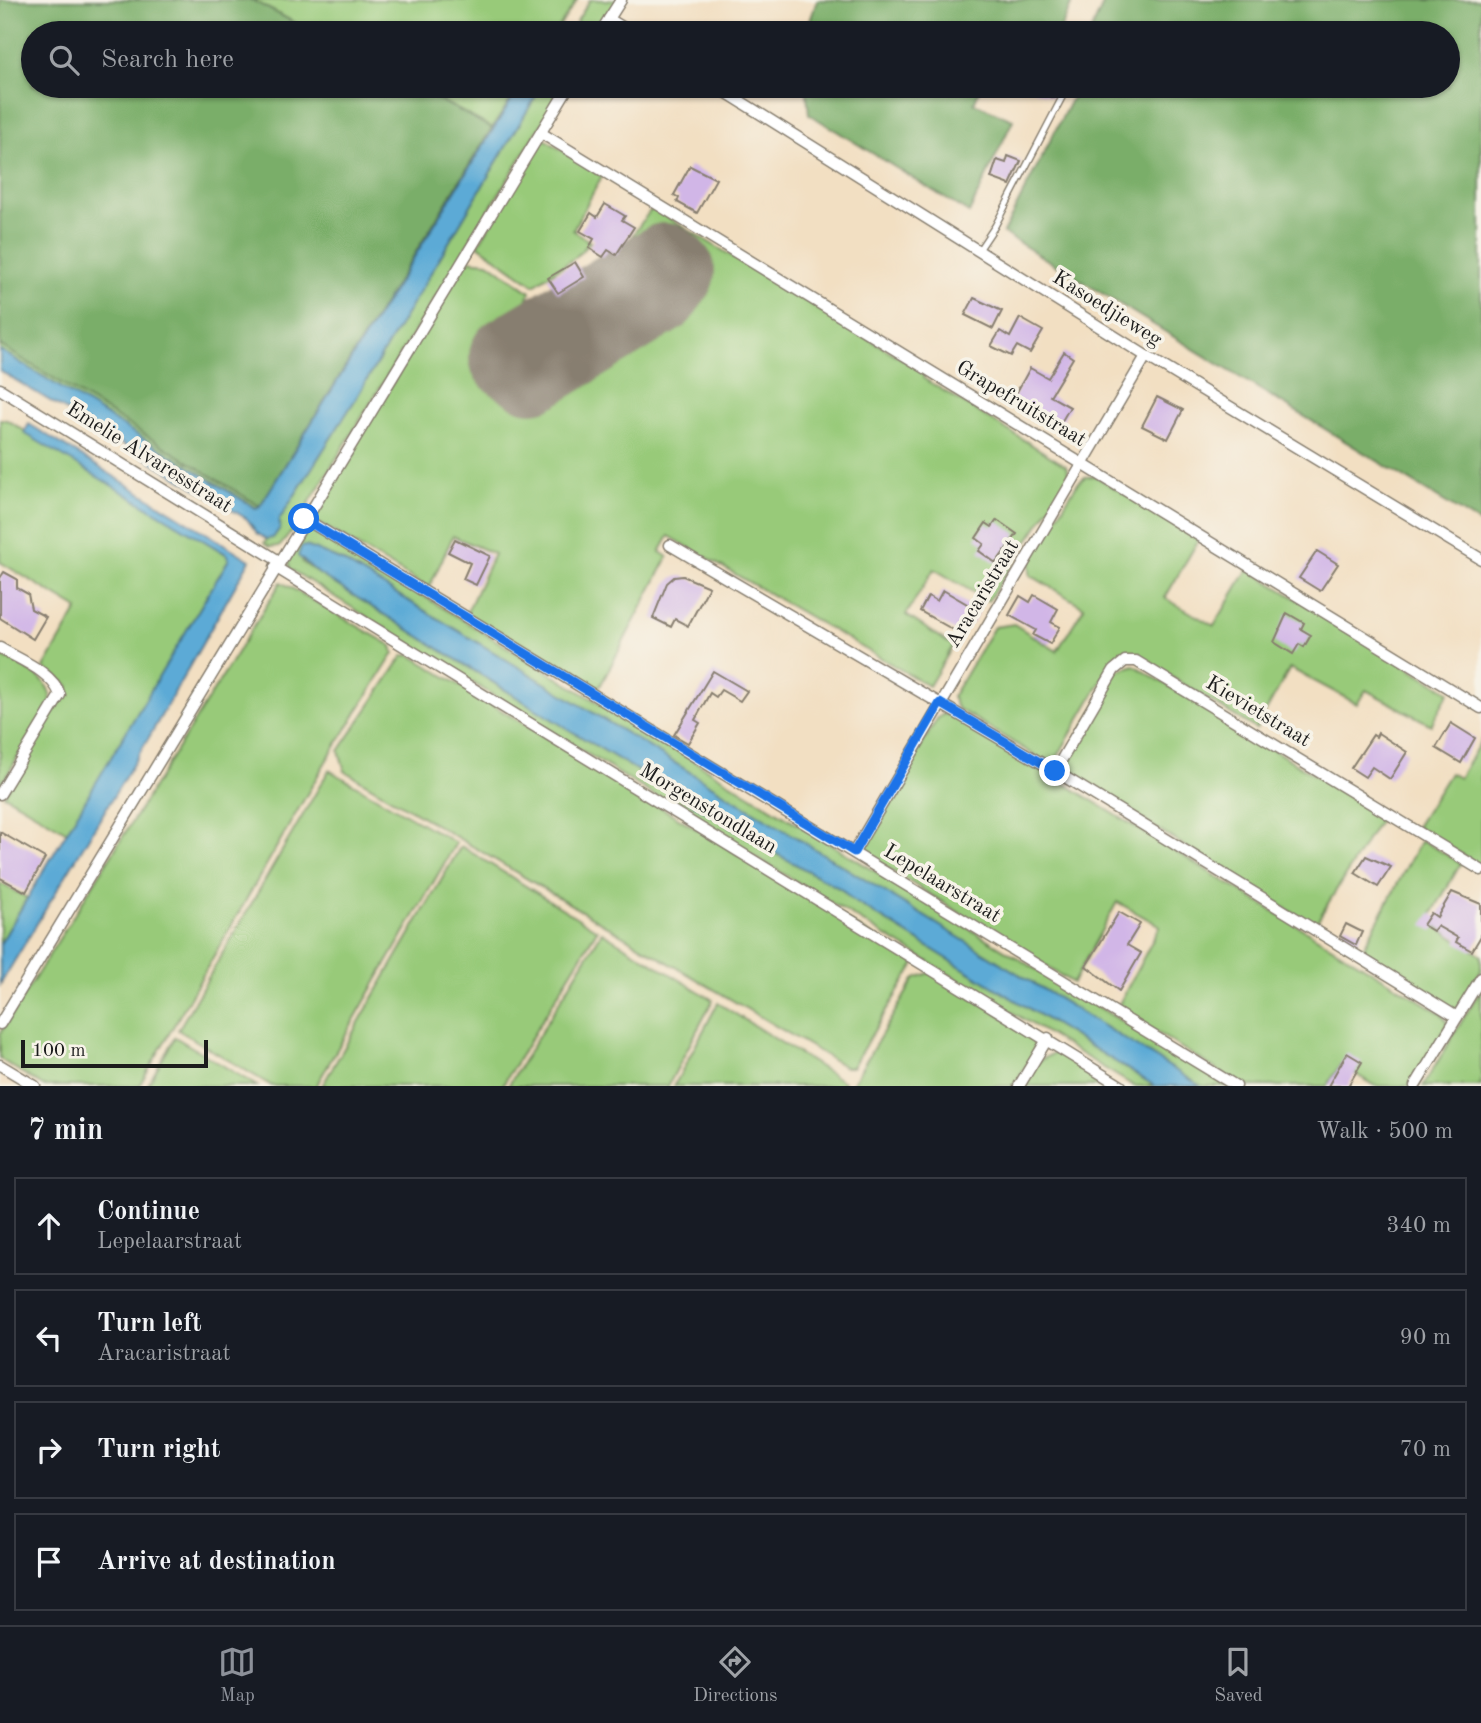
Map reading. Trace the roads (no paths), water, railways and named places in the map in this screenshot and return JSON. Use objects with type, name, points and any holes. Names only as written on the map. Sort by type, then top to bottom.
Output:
[{"type":"street","points":[[612,21],[609,19],[621,0]]},
{"type":"street","points":[[0,1024],[562,98]]},
{"type":"street","name":"Kasoedjieweg","points":[[735,98],[1146,356],[1481,559]]},
{"type":"street","name":"Grapefruitstraat","points":[[541,133],[1481,708]]},
{"type":"street","name":"Aracaristraat","points":[[854,852],[1146,356]]},
{"type":"street","name":"Emelie Alvaresstraat","points":[[0,389],[277,564]]},
{"type":"street","name":"Lepelaarstraat","points":[[304,519],[1236,1086]]},
{"type":"street","points":[[670,545],[1055,771],[1457,1017]]},
{"type":"street","name":"Morgenstondlaan","points":[[277,564],[1048,1038],[1121,1086]]},
{"type":"street","points":[[0,648],[45,675],[57,686],[60,695],[0,794]]},
{"type":"street","name":"Kievietstraat","points":[[1055,771],[1114,670],[1125,662],[1136,661],[1481,870]]},
{"type":"street","points":[[1415,1086],[1481,978]]},
{"type":"street","points":[[1019,1086],[1048,1038]]},
{"type":"street","points":[[0,1065],[35,1086]]},
{"type":"lane","points":[[979,250],[995,226],[1062,98]]},
{"type":"water","points":[[513,98],[535,98],[355,400],[279,520],[280,528],[273,538],[266,539],[257,533],[247,519],[0,371],[0,350],[256,508],[260,506]]},
{"type":"water","points":[[29,424],[250,560],[148,739],[0,985],[0,944],[229,559],[226,554],[24,433]]},
{"type":"water","points":[[306,546],[342,561],[520,668],[1201,1086],[1155,1086],[852,900],[841,889],[773,852],[568,729],[319,574],[298,556],[301,547]]}]
